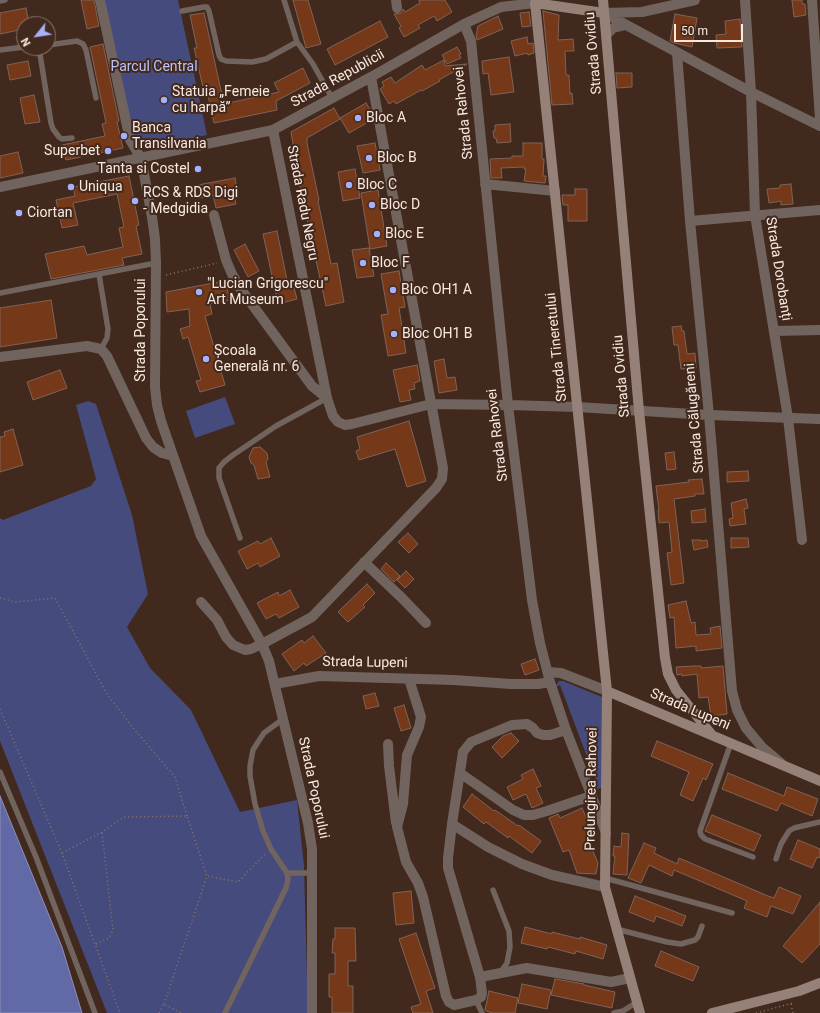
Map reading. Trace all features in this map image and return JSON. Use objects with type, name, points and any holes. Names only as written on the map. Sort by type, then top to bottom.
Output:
[{"type":"main road","name":"Strada Ovidiu","points":[[603,0],[657,595],[667,667],[672,683],[681,698],[712,734]]},
{"type":"main road","points":[[536,1],[604,13]]},
{"type":"main road","name":"Strada Tineretului","points":[[536,1],[607,691]]},
{"type":"main road","name":"Strada Lupeni","points":[[607,691],[820,780]]},
{"type":"main road","name":"Prelungirea Rahovei","points":[[607,691],[605,882],[616,929],[640,1013]]},
{"type":"main road","points":[[712,1013],[820,983]]},
{"type":"street","name":"Strada Poporului","points":[[100,0],[130,140],[141,158],[152,217],[156,263],[155,387],[161,421],[201,536],[262,644],[275,684],[284,719],[311,838],[312,1013]]},
{"type":"street","points":[[604,13],[642,12],[695,0]]},
{"type":"street","name":"Strada Dorobanți","points":[[745,0],[751,92],[755,215],[788,418],[802,540]]},
{"type":"street","points":[[812,0],[820,119]]},
{"type":"street","name":"Strada Republicii","points":[[0,187],[273,130],[464,24],[501,7],[536,1]]},
{"type":"street","points":[[604,13],[751,92],[820,126]]},
{"type":"street","name":"Strada Rahovei","points":[[464,24],[471,41],[508,405],[532,600],[540,643],[549,677],[566,730],[606,834]]},
{"type":"street","points":[[606,35],[613,28],[626,25]]},
{"type":"street","name":"Strada Călugăreni","points":[[677,53],[690,221],[709,415],[732,691],[737,710],[752,738],[782,764]]},
{"type":"street","points":[[201,602],[217,620],[226,637],[233,645],[245,650],[262,644],[312,617],[436,488],[442,479],[443,468],[370,77]]},
{"type":"street","name":"Strada Radu Negru","points":[[273,130],[327,398],[333,416],[338,422],[345,425],[431,404]]},
{"type":"street","points":[[486,184],[556,191]]},
{"type":"street","points":[[690,221],[820,210]]},
{"type":"street","points":[[214,215],[226,260],[240,288],[312,386],[327,398]]},
{"type":"street","points":[[774,331],[820,330]]},
{"type":"street","points":[[0,357],[87,346],[101,349],[107,356],[146,438],[153,447],[162,453],[173,456]]},
{"type":"street","points":[[431,404],[577,407],[709,415],[820,419]]},
{"type":"street","points":[[364,562],[426,623]]},
{"type":"street","name":"Strada Lupeni","points":[[275,684],[319,676],[409,678],[522,684],[561,673],[607,691]]},
{"type":"street","points":[[397,827],[403,804],[407,755],[419,727],[421,717],[409,678]]},
{"type":"street","name":"Prelungirea Rahovei","points":[[476,1000],[481,997],[482,993],[480,977],[448,868],[452,824],[463,752],[471,742],[512,725],[527,724],[543,735],[550,735],[566,730]]},
{"type":"street","points":[[388,744],[389,766],[397,827],[406,862],[418,883],[423,897],[446,996],[449,1002],[454,1004],[476,1000]]},
{"type":"street","name":"Prelungirea Rahovei","points":[[460,773],[513,810],[524,815],[533,815],[591,796]]},
{"type":"street","points":[[452,824],[488,847],[522,864],[552,875],[605,882]]},
{"type":"street","points":[[480,977],[527,968],[611,982],[630,978]]},
{"type":"lane","points":[[0,1],[5,0]]},
{"type":"lane","points":[[284,0],[297,42],[313,64],[332,98]]},
{"type":"lane","points":[[182,11],[207,7],[219,55],[226,61],[252,62],[266,59],[297,42]]},
{"type":"lane","points":[[56,44],[77,41],[82,44],[86,50],[96,98]]},
{"type":"lane","points":[[0,50],[16,48]]},
{"type":"lane","points":[[40,56],[53,129],[62,139],[72,138]]},
{"type":"lane","points":[[0,293],[156,263]]},
{"type":"lane","points":[[99,274],[108,329],[107,338],[101,349]]},
{"type":"lane","points":[[240,538],[219,478],[219,468],[233,455],[276,426],[327,398]]},
{"type":"lane","points":[[225,1013],[282,899],[288,879],[287,873],[271,849],[263,831],[255,804],[250,776],[250,766],[254,750],[258,742],[264,733],[284,719]]},
{"type":"lane","points":[[731,743],[700,831],[701,835],[705,838],[752,857]]},
{"type":"lane","points":[[0,772],[36,857],[95,1013]]},
{"type":"lane","points":[[776,859],[781,844],[789,831],[794,828],[820,822]]},
{"type":"lane","points":[[287,873],[312,873]]},
{"type":"lane","points":[[605,882],[732,913]]},
{"type":"lane","points":[[493,890],[509,931],[510,947],[507,963],[500,973]]},
{"type":"lane","points":[[616,929],[680,944],[695,940],[698,937],[702,926]]},
{"type":"lane","points":[[476,1000],[482,1013]]},
{"type":"lane","points":[[614,1013],[623,1011],[637,1002]]},
{"type":"path","points":[[156,278],[226,260]]},
{"type":"path","points":[[0,598],[15,602],[55,598],[107,694],[134,729],[175,777],[186,816],[207,876],[164,1004],[159,1013]]},
{"type":"path","points":[[0,709],[62,853],[120,1013]]},
{"type":"path","points":[[62,853],[102,832],[124,817],[186,816]]},
{"type":"path","points":[[95,944],[109,938],[113,930],[102,832]]},
{"type":"path","points":[[207,876],[238,882],[271,849]]},
{"type":"path","points":[[164,1004],[181,1013]]},
{"type":"path","points":[[756,1013],[791,1004],[793,1013]]},
{"type":"green space","name":"Parcul Central","points":[[102,0],[178,0],[207,135],[134,150]]},
{"type":"green space","points":[[225,397],[235,424],[195,438],[186,411]]},
{"type":"green space","points":[[88,401],[96,404],[132,515],[148,594],[127,627],[150,668],[191,710],[240,812],[297,800],[304,866],[308,1013],[107,1013],[0,741],[0,518],[3,520],[91,486],[96,479],[76,405]]},
{"type":"green space","points":[[559,681],[563,681],[602,697],[603,787],[595,790],[593,785],[597,783],[560,685],[555,687]]},
{"type":"shaded area","points":[[0,796],[62,947],[82,1013],[0,1013]]},
{"type":"building","points":[[81,0],[94,0],[99,26],[87,29]]},
{"type":"building","points":[[293,0],[308,0],[321,44],[306,48]]},
{"type":"building","points":[[419,0],[445,0],[452,12],[437,21],[434,16],[418,25],[420,28],[404,37],[399,28],[401,26],[394,14],[401,13],[403,9],[405,12],[420,3]]},
{"type":"building","points":[[792,0],[802,0],[802,4],[805,4],[806,15],[794,17]]},
{"type":"building","points":[[26,8],[28,16],[16,16],[16,31],[0,34],[0,13]]},
{"type":"building","points":[[543,11],[559,15],[558,40],[573,39],[574,51],[565,51],[566,75],[569,75],[570,94],[572,93],[573,104],[552,105]]},
{"type":"building","points":[[529,12],[531,26],[522,27],[520,13]]},
{"type":"building","points":[[204,13],[224,104],[279,92],[274,83],[303,68],[310,83],[276,101],[277,110],[214,123],[208,95],[205,96],[194,48],[197,48],[190,15]]},
{"type":"building","points":[[675,14],[697,18],[692,47],[670,41]]},
{"type":"building","points":[[498,16],[503,29],[477,40],[476,36],[478,26]]},
{"type":"building","points":[[740,19],[742,47],[717,48],[716,35],[726,34],[725,21]]},
{"type":"building","points":[[380,21],[388,37],[335,65],[327,49]]},
{"type":"building","points":[[527,37],[528,44],[533,43],[534,53],[515,56],[511,41]]},
{"type":"building","points":[[103,44],[123,148],[66,160],[62,145],[105,136],[102,124],[106,123],[90,47]]},
{"type":"building","points":[[457,47],[461,54],[459,55],[461,58],[447,64],[442,55]]},
{"type":"building","points":[[509,57],[514,92],[491,95],[488,73],[483,74],[482,61]]},
{"type":"building","points":[[444,60],[445,66],[467,64],[422,91],[421,90],[396,104],[394,101],[389,104],[380,89],[384,86],[382,82],[391,77],[395,83],[422,65],[425,70]]},
{"type":"building","points":[[28,61],[31,76],[10,80],[7,65]]},
{"type":"building","points":[[616,73],[632,73],[632,87],[617,88]]},
{"type":"building","points":[[34,95],[40,122],[25,124],[20,98]]},
{"type":"building","name":"Bloc A","points":[[366,103],[371,111],[372,120],[349,133],[340,118]]},
{"type":"building","points":[[334,108],[340,119],[307,138],[331,264],[337,263],[344,302],[326,306],[293,155],[295,155],[291,132]]},
{"type":"building","points":[[510,124],[511,142],[497,143],[496,138],[494,138],[493,131],[495,131],[495,125]]},
{"type":"building","name":"Bloc B","points":[[375,143],[380,170],[363,173],[357,146]]},
{"type":"building","points":[[523,143],[542,143],[542,159],[544,159],[543,176],[546,176],[545,183],[524,181],[526,169],[524,169],[524,167],[501,168],[502,178],[491,178],[490,159],[523,156]]},
{"type":"building","points":[[18,152],[23,173],[0,178],[0,156]]},
{"type":"building","name":"Bloc C","points":[[355,169],[360,198],[343,201],[338,172]]},
{"type":"building","points":[[129,176],[139,225],[136,226],[142,254],[122,258],[124,265],[51,279],[45,254],[84,246],[87,255],[123,247],[119,228],[124,227],[117,194],[73,203],[78,225],[62,228],[56,200],[75,196],[73,187]]},
{"type":"building","points":[[235,178],[237,191],[233,191],[236,204],[216,208],[213,195],[201,198],[198,185]]},
{"type":"building","points":[[791,184],[793,204],[781,205],[781,201],[769,203],[767,189],[780,188],[780,185]]},
{"type":"building","points":[[575,189],[587,189],[587,221],[568,221],[568,205],[563,205],[562,195],[575,195]]},
{"type":"building","points":[[378,190],[387,246],[370,249],[361,193]]},
{"type":"building","points":[[277,231],[288,285],[293,284],[297,299],[278,304],[263,234]]},
{"type":"building","points":[[245,244],[259,271],[248,277],[234,250]]},
{"type":"building","name":"Bloc F","points":[[369,248],[374,276],[357,278],[352,250]]},
{"type":"building","points":[[399,271],[405,307],[399,308],[406,353],[388,356],[381,315],[388,314],[381,274]]},
{"type":"building","points":[[224,281],[231,300],[210,304],[212,314],[205,316],[225,385],[200,392],[196,381],[201,380],[188,337],[183,339],[180,329],[190,326],[189,309],[167,312],[166,292]]},
{"type":"building","points":[[51,300],[57,338],[0,347],[0,308]]},
{"type":"building","points":[[681,326],[682,331],[684,331],[687,354],[695,353],[696,368],[681,369],[678,345],[674,345],[672,327]]},
{"type":"building","points":[[444,359],[447,378],[455,377],[457,390],[439,393],[434,361]]},
{"type":"building","points":[[417,365],[420,381],[414,383],[415,389],[409,390],[411,400],[400,402],[393,370]]},
{"type":"building","points":[[60,370],[67,388],[33,400],[27,382]]},
{"type":"building","points":[[409,421],[426,481],[407,487],[395,449],[359,460],[356,451],[360,449],[357,437]]},
{"type":"building","points":[[13,429],[23,465],[0,472],[0,437],[5,436],[4,432]]},
{"type":"building","points":[[260,447],[267,453],[268,459],[266,462],[270,477],[258,479],[254,465],[251,463],[249,457],[253,448]]},
{"type":"building","points":[[674,452],[676,469],[667,470],[665,453]]},
{"type":"building","points":[[748,471],[749,481],[727,482],[727,472]]},
{"type":"building","points":[[702,479],[704,494],[695,494],[695,496],[674,499],[684,583],[671,585],[667,553],[672,552],[669,522],[659,523],[656,486]]},
{"type":"building","points":[[746,499],[748,508],[744,509],[746,524],[730,526],[729,519],[733,518],[731,503]]},
{"type":"building","points":[[705,509],[706,522],[692,523],[691,511]]},
{"type":"building","points":[[408,533],[418,544],[409,553],[398,542]]},
{"type":"building","points":[[271,538],[280,556],[260,567],[258,563],[247,569],[238,551],[258,541],[260,544]]},
{"type":"building","points":[[731,538],[748,538],[749,547],[731,548]]},
{"type":"building","points":[[692,540],[707,540],[708,547],[694,550]]},
{"type":"building","points":[[386,563],[400,576],[394,582],[381,569]]},
{"type":"building","points":[[406,571],[414,579],[405,588],[397,580]]},
{"type":"building","points":[[367,584],[375,593],[363,605],[365,607],[348,622],[338,612]]},
{"type":"building","points":[[290,590],[299,607],[279,618],[276,614],[266,619],[257,603],[278,592],[279,596]]},
{"type":"building","points":[[686,601],[691,623],[695,622],[696,635],[711,634],[710,628],[720,626],[722,648],[696,651],[696,646],[676,648],[674,617],[670,618],[668,605]]},
{"type":"building","points":[[313,636],[326,653],[306,666],[304,663],[294,671],[282,654],[302,640],[304,643]]},
{"type":"building","points":[[535,659],[539,670],[525,675],[521,664]]},
{"type":"building","points":[[701,666],[701,668],[723,666],[727,714],[711,716],[708,697],[699,698],[697,674],[682,676],[682,674],[677,675],[676,667]]},
{"type":"building","points":[[375,693],[379,706],[366,709],[363,696]]},
{"type":"building","points":[[404,705],[411,728],[401,731],[394,708]]},
{"type":"building","points":[[511,733],[519,741],[502,758],[492,747],[503,736]]},
{"type":"building","points":[[657,741],[713,764],[706,780],[703,778],[693,801],[680,795],[689,772],[651,756]]},
{"type":"building","points":[[533,769],[541,786],[536,788],[543,803],[532,808],[526,794],[513,800],[507,787],[523,779],[521,775]]},
{"type":"building","points":[[728,773],[784,796],[787,787],[818,799],[812,816],[781,803],[777,811],[722,789]]},
{"type":"building","points":[[472,794],[494,811],[495,810],[518,826],[519,825],[541,841],[532,853],[509,836],[508,838],[486,822],[484,824],[463,807]]},
{"type":"building","points":[[582,808],[589,824],[586,826],[590,836],[587,837],[598,863],[596,874],[577,873],[569,850],[563,852],[549,818],[558,814],[560,818]]},
{"type":"building","points":[[712,815],[761,835],[754,851],[705,831]]},
{"type":"building","points":[[622,833],[629,834],[627,875],[613,874],[615,856],[613,856],[614,846],[621,847]]},
{"type":"building","points":[[798,840],[820,849],[820,858],[817,857],[812,868],[790,859]]},
{"type":"building","points":[[644,843],[656,848],[654,853],[677,864],[679,858],[768,896],[774,898],[779,887],[801,896],[793,914],[771,906],[767,917],[744,908],[747,901],[674,870],[672,876],[649,865],[641,883],[628,878]]},
{"type":"building","points":[[411,891],[414,923],[396,925],[393,893]]},
{"type":"building","points":[[635,896],[686,916],[682,926],[656,916],[654,922],[629,912]]},
{"type":"building","points":[[820,902],[820,944],[802,963],[783,946]]},
{"type":"building","points":[[525,927],[552,934],[552,932],[580,939],[580,937],[607,945],[603,959],[576,951],[575,954],[548,947],[547,949],[521,943]]},
{"type":"building","points":[[335,928],[355,928],[356,961],[348,961],[348,986],[353,986],[353,1013],[332,1013],[332,997],[329,997],[329,974],[335,974],[335,953],[332,953],[333,939],[335,939]]},
{"type":"building","points":[[416,933],[435,988],[426,991],[433,1013],[413,1013],[411,1007],[421,1004],[399,939]]},
{"type":"building","points":[[661,951],[699,967],[693,981],[655,966]]},
{"type":"building","points":[[555,979],[584,984],[615,992],[612,1008],[551,995]]},
{"type":"building","points":[[522,984],[551,990],[547,1009],[518,1003]]},
{"type":"building","points":[[489,991],[518,998],[515,1013],[493,1013],[486,1011]]},
{"type":"place","name":"Statuia „Femeie cu harpă”","points":[[164,100]]},
{"type":"place","name":"Bloc A","points":[[358,118]]},
{"type":"place","name":"Banca Transilvania","points":[[124,136]]},
{"type":"place","name":"Superbet","points":[[108,151]]},
{"type":"place","name":"Bloc B","points":[[369,158]]},
{"type":"place","name":"Tanta si Costel","points":[[198,169]]},
{"type":"place","name":"Bloc C","points":[[349,185]]},
{"type":"place","name":"Uniqua","points":[[71,187]]},
{"type":"place","name":"RCS & RDS Digi - Medgidia","points":[[135,201]]},
{"type":"place","name":"Bloc D","points":[[372,205]]},
{"type":"place","name":"Ciortan","points":[[19,213]]},
{"type":"place","name":"Bloc E","points":[[377,234]]},
{"type":"place","name":"Bloc F","points":[[363,263]]},
{"type":"place","name":"Bloc OH1 A","points":[[393,290]]},
{"type":"place","name":"\"Lucian Grigorescu\" Art Museum","points":[[199,292]]},
{"type":"place","name":"Bloc OH1 B","points":[[394,334]]},
{"type":"place","name":"Școala Generală nr. 6","points":[[206,359]]}]
